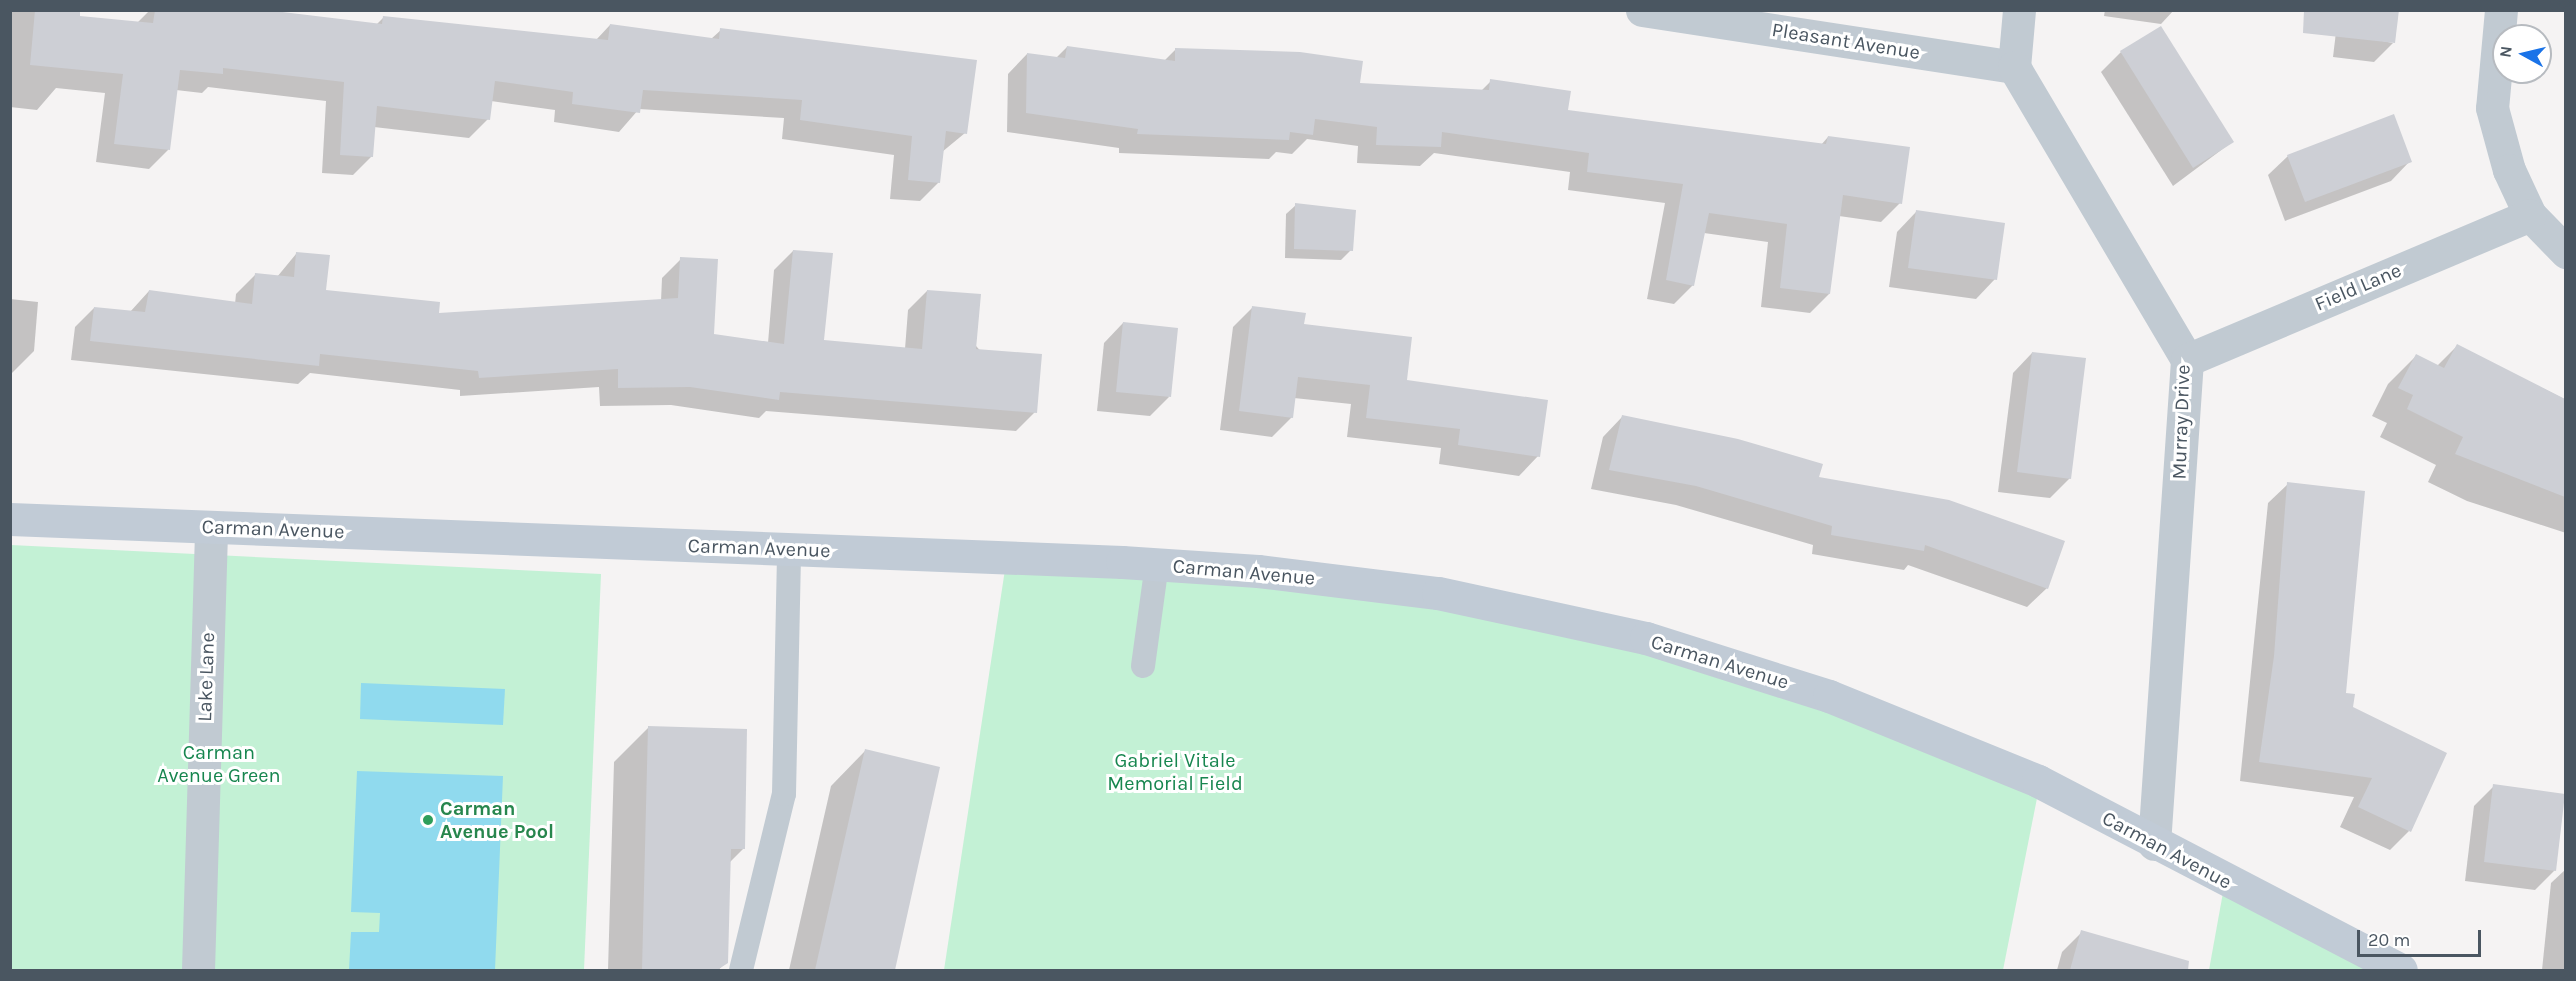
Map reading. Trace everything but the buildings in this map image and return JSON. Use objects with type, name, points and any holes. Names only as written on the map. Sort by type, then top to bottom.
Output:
[{"type":"main road","name":"Carman Avenue","points":[[10,519],[1157,564],[1438,593],[1646,638],[1829,696],[2038,782],[2401,970]]},
{"type":"street","name":"Pleasant Avenue","points":[[1642,10],[2014,67]]},
{"type":"street","points":[[2014,67],[2019,10]]},
{"type":"street","points":[[2500,10],[2492,108],[2509,171],[2530,215],[2565,252]]},
{"type":"street","name":"Murray Drive","points":[[2014,67],[2187,360],[2154,844]]},
{"type":"street","name":"Field Lane","points":[[2187,360],[2530,215]]},
{"type":"street","name":"Lake Lane","points":[[198,970],[211,527]]},
{"type":"lane","points":[[741,970],[784,794],[789,549]]},
{"type":"lane","points":[[1143,666],[1157,564]]},
{"type":"green space","name":"Carman Avenue Green","points":[[11,545],[601,574],[584,970],[11,970]]},
{"type":"green space","name":"Gabriel Vitale Memorial Field","points":[[1006,563],[1441,601],[1653,648],[2039,788],[2003,970],[944,970]]},
{"type":"green space","points":[[2224,887],[2388,970],[2209,970]]},
{"type":"water","points":[[361,683],[505,689],[503,725],[360,719]]},
{"type":"water","points":[[357,771],[503,776],[495,970],[349,970],[351,932],[379,932],[380,913],[351,912]]},
{"type":"place","name":"Carman Avenue Pool","points":[[428,820]]}]
